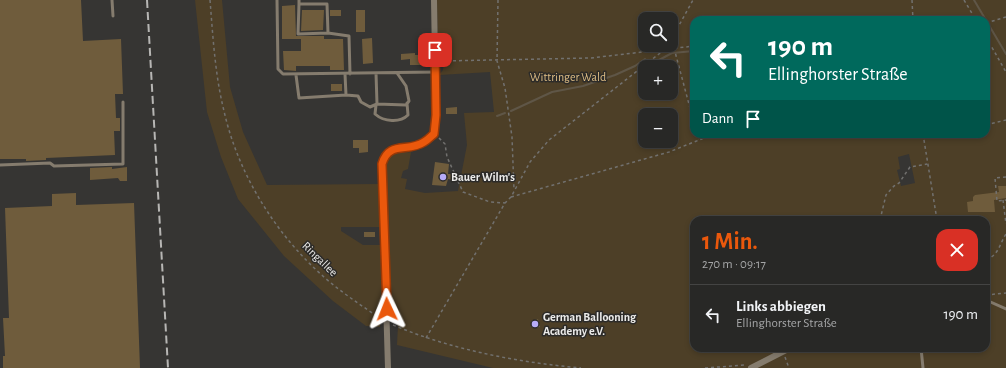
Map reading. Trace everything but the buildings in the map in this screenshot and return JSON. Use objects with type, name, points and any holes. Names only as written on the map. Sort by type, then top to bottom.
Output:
[{"type":"street","points":[[388,368],[382,164],[384,156],[388,151],[424,143],[434,134],[436,115],[434,0]]},
{"type":"street","points":[[753,367],[783,352]]},
{"type":"lane","points":[[112,0],[113,16]]},
{"type":"lane","points":[[277,0],[278,69],[283,74],[435,72]]},
{"type":"lane","points":[[299,0],[298,34],[328,33],[349,36],[350,74]]},
{"type":"lane","points":[[299,4],[328,4],[328,33]]},
{"type":"lane","points":[[376,73],[375,114],[379,118],[386,120],[398,120],[405,118],[408,115],[407,103],[409,102],[406,86],[397,73]]},
{"type":"lane","points":[[345,74],[346,95]]},
{"type":"lane","points":[[296,75],[299,98],[346,95],[358,96],[361,102],[370,107],[376,105],[406,105],[407,103]]},
{"type":"lane","points":[[0,165],[50,163],[54,166],[123,164],[123,102]]},
{"type":"lane","points":[[990,302],[1006,309]]},
{"type":"lane","points":[[922,352],[923,368]]},
{"type":"path","name":"Ringallee","points":[[210,0],[217,73],[224,113],[238,155],[249,180],[274,221],[302,256],[324,277],[348,296],[387,323],[454,347],[511,360],[581,368]]},
{"type":"path","points":[[498,0],[497,61],[505,88],[512,137],[514,190]]},
{"type":"path","points":[[678,28],[694,0]]},
{"type":"path","points":[[912,0],[913,16]]},
{"type":"path","points":[[964,0],[974,16]]},
{"type":"path","points":[[990,22],[1006,17]]},
{"type":"path","points":[[990,45],[1006,72]]},
{"type":"path","points":[[678,48],[690,46]]},
{"type":"path","points":[[435,62],[591,58],[641,52]]},
{"type":"path","points":[[426,338],[505,204],[511,198],[530,162],[549,140],[662,52]]},
{"type":"path","points":[[675,52],[690,108]]},
{"type":"path","points":[[990,124],[1006,120]]},
{"type":"path","points":[[434,134],[445,144],[447,157],[463,192],[490,202],[505,204]]},
{"type":"path","points":[[511,198],[669,152],[703,138]]},
{"type":"path","points":[[924,138],[936,216]]},
{"type":"path","points":[[881,216],[886,195],[894,186],[900,183],[910,167],[927,164]]},
{"type":"path","points":[[1006,177],[996,178],[997,201],[1005,200],[1006,224]]},
{"type":"path","points":[[990,257],[993,256],[999,249],[1006,234]]},
{"type":"path","points":[[990,295],[1006,293]]},
{"type":"path","points":[[783,352],[789,368]]},
{"type":"path","points":[[705,368],[738,364],[753,367]]},
{"type":"green space","points":[[195,0],[222,0],[230,87],[243,132],[267,185],[379,184],[381,227],[341,227],[341,231],[363,245],[381,245],[383,281],[380,327],[366,326],[333,301],[284,256],[238,199],[221,157],[207,112]]},
{"type":"green space","name":"Wittringer Wald","points":[[437,0],[1006,0],[1006,368],[493,368],[397,345],[398,325],[391,317],[385,164],[392,155],[411,152],[408,169],[403,171],[401,178],[407,179],[405,189],[425,193],[458,191],[467,145],[464,113],[494,112],[490,72],[439,75],[443,70],[444,62],[438,55]],"holes":[[[909,154],[915,183],[901,186],[897,170],[900,169],[898,157]]]},
{"type":"waterway","points":[[974,0],[983,16]]},
{"type":"waterway","points":[[990,27],[1006,54]]},
{"type":"waterway","points":[[659,60],[672,53],[690,51]]},
{"type":"waterway","points":[[511,111],[552,92],[583,86],[615,75],[635,66],[645,59]]},
{"type":"waterway","points":[[497,116],[505,113]]},
{"type":"railway","points":[[147,0],[168,368]]},
{"type":"place","name":"Bauer Wilm's","points":[[443,177]]},
{"type":"place","name":"German Ballooning Academy e.V.","points":[[535,324]]},
{"type":"route","points":[[387,309],[382,164],[384,156],[388,151],[424,143],[434,134],[436,115],[435,50]]}]
